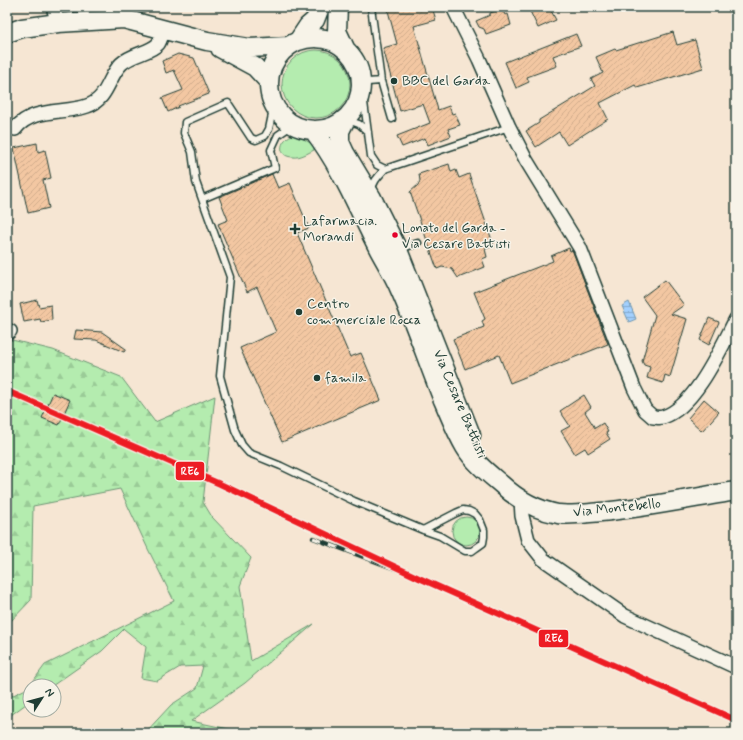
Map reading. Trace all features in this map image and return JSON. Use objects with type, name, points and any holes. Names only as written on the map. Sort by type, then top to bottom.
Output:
[{"type":"street","points":[[320,7],[315,20],[293,44],[281,53],[275,62],[269,82],[270,94],[274,105],[281,114],[300,128],[313,130],[336,126],[346,119],[356,105],[362,87],[359,68],[353,57],[345,48],[337,32],[339,9]]},
{"type":"street","points":[[453,7],[526,160],[580,248],[634,388],[645,410],[653,417],[662,417],[678,408],[691,397],[705,376],[736,319]]},
{"type":"street","points":[[7,33],[56,15],[124,19],[207,41],[249,48],[293,44],[311,38],[322,38],[330,40],[345,48]]},
{"type":"street","points":[[15,129],[27,118],[88,106],[99,99],[110,83],[118,67],[125,60],[147,51],[158,44],[164,29]]},
{"type":"street","points":[[207,41],[254,67],[269,82]]},
{"type":"street","name":"Via Cesare Battisti","points":[[346,119],[340,131],[340,142],[457,433],[465,448],[481,466],[505,488]]},
{"type":"street","name":"Via Cesare Battisti","points":[[313,130],[395,249],[472,439],[483,459],[505,488]]},
{"type":"street","name":"Via Montebello","points":[[505,488],[521,500],[534,507],[559,514],[580,514],[627,510],[736,491]]},
{"type":"street","points":[[521,500],[522,516],[528,540],[543,558],[625,616],[736,667]]},
{"type":"lane","points":[[371,7],[381,81],[392,119]]},
{"type":"lane","points":[[381,81],[368,82],[362,87],[371,156],[377,165],[385,169]]},
{"type":"lane","points":[[274,105],[270,129],[265,136],[256,140],[251,138],[228,102],[185,122],[184,133],[192,152],[196,182],[230,277],[220,376],[236,430],[242,445],[249,453],[423,530],[440,536],[464,551],[472,551],[483,543],[484,537],[484,530],[480,520],[475,514],[464,510],[423,530]]},
{"type":"lane","points":[[346,119],[359,124],[368,132]]},
{"type":"lane","points":[[202,199],[275,168],[271,150],[278,135],[294,124]]},
{"type":"lane","points":[[366,205],[377,177],[385,169],[509,127]]},
{"type":"lane","points":[[395,249],[418,243]]},
{"type":"green space","points":[[316,50],[329,53],[340,60],[347,71],[350,84],[347,97],[340,108],[329,115],[316,118],[303,115],[292,108],[285,97],[282,84],[285,71],[292,60],[303,53]]},
{"type":"green space","points":[[292,135],[300,137],[314,145],[314,150],[298,157],[288,156],[282,152],[282,145],[284,141]]},
{"type":"green space","points":[[12,340],[53,350],[121,377],[155,422],[215,396],[203,502],[212,517],[251,558],[240,586],[251,661],[314,624],[245,683],[191,721],[248,733],[145,733],[171,705],[197,688],[203,666],[180,667],[157,681],[141,678],[146,647],[124,629],[102,651],[62,679],[35,678],[45,665],[174,601],[120,489],[33,506],[31,600],[9,623],[7,623],[7,342]]},
{"type":"green space","points":[[466,517],[476,521],[480,531],[476,541],[466,545],[456,541],[452,531],[456,521]]},
{"type":"green space","points":[[22,691],[22,707],[7,718],[7,698]]},
{"type":"water","points":[[629,302],[636,319],[629,322],[622,306]]},
{"type":"building","points":[[387,7],[432,7],[436,20],[414,26],[438,110],[449,106],[452,114],[455,113],[460,125],[448,129],[451,136],[428,145],[425,138],[402,147],[397,136],[430,123],[423,104],[400,111],[383,48],[397,44]]},
{"type":"building","points":[[528,7],[549,7],[556,20],[538,28]]},
{"type":"building","points":[[502,9],[505,15],[508,14],[511,25],[486,34],[484,29],[479,27],[476,21],[490,15],[490,13]]},
{"type":"building","points":[[673,32],[677,45],[695,40],[703,68],[637,88],[635,85],[600,103],[608,119],[567,145],[559,132],[536,147],[526,131],[539,123],[539,120],[595,86],[591,79],[603,73],[596,57],[615,49],[616,50]]},
{"type":"building","points":[[576,34],[581,46],[553,56],[557,66],[527,77],[529,82],[516,88],[505,62]]},
{"type":"building","points":[[178,54],[194,58],[209,94],[178,106],[179,107],[168,112],[162,98],[183,90],[174,70],[166,73],[162,61]]},
{"type":"building","points":[[37,143],[38,152],[45,150],[51,178],[43,180],[49,208],[28,213],[14,148]]},
{"type":"building","points":[[449,164],[451,172],[456,170],[459,178],[469,174],[494,246],[485,249],[487,257],[482,259],[485,267],[458,278],[452,269],[442,267],[437,269],[410,192],[418,185],[420,181],[419,174]]},
{"type":"building","name":"Centro commerciale Rocca","points":[[272,174],[278,188],[290,183],[309,228],[297,233],[350,357],[361,353],[381,400],[282,442],[240,348],[276,332],[257,287],[247,292],[218,224],[228,220],[219,197]]},
{"type":"building","points":[[569,248],[570,251],[572,250],[573,252],[608,344],[510,383],[499,355],[465,369],[453,339],[484,327],[482,321],[485,319],[474,292],[553,261],[551,256]]},
{"type":"building","points":[[665,280],[684,305],[671,314],[687,319],[670,377],[665,375],[663,383],[647,378],[650,367],[644,365],[642,361],[655,315],[642,297]]},
{"type":"building","points":[[37,300],[39,307],[51,305],[52,320],[41,322],[40,319],[24,322],[20,304]]},
{"type":"building","points":[[709,318],[719,322],[709,345],[700,340]]},
{"type":"building","points":[[76,330],[102,332],[126,349],[124,352],[96,340],[74,339]]},
{"type":"building","points":[[53,393],[70,400],[59,425],[42,418]]},
{"type":"building","points":[[584,395],[591,407],[585,412],[595,428],[603,423],[608,432],[606,433],[610,439],[588,453],[585,448],[575,454],[561,431],[570,426],[560,411]]},
{"type":"building","points":[[704,399],[719,412],[702,431],[688,418]]},
{"type":"railway","points":[[313,538],[419,578]]},
{"type":"transit line","name":"RE6","points":[[7,391],[220,484],[419,578],[736,720]]},
{"type":"place","name":"BBC del Garda","points":[[394,81]]},
{"type":"place","name":"Lafarmacia. Morandi","points":[[295,229]]},
{"type":"place","name":"Lonato del Garda - Via Cesare Battisti","points":[[395,235]]},
{"type":"place","name":"Centro commerciale Rocca","points":[[299,312]]},
{"type":"place","name":"famila","points":[[317,378]]}]
